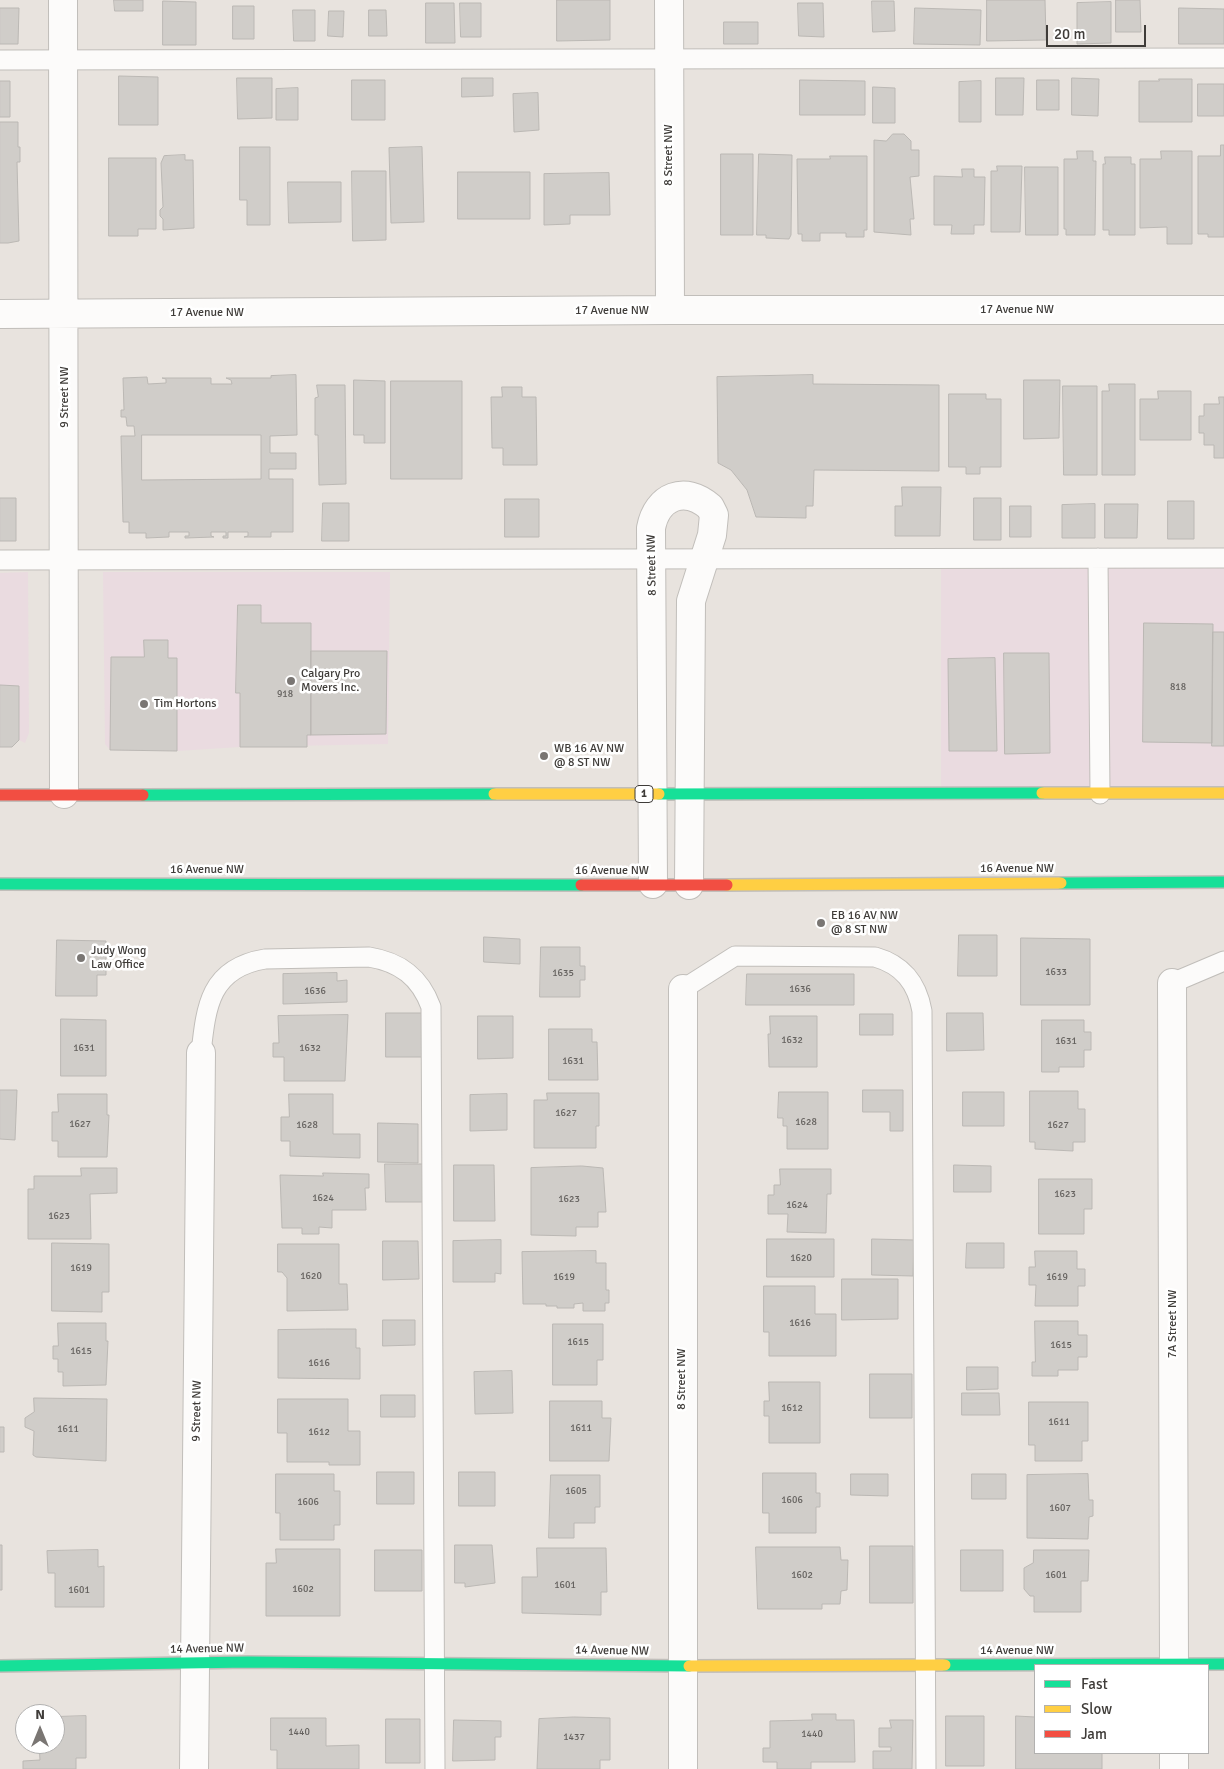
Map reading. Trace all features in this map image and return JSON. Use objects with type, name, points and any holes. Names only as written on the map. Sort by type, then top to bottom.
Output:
[{"type":"main road","name":"1","points":[[0,795],[1224,793]]},
{"type":"main road","name":"16 Avenue NW","points":[[0,884],[689,885],[1224,882]]},
{"type":"main road","name":"14 Avenue NW","points":[[0,1666],[434,1662],[683,1665],[1034,1665]]},
{"type":"main road","name":"14 Avenue NW","points":[[1174,1664],[1224,1664]]},
{"type":"street","name":"9 Street NW","points":[[63,0],[65,314],[64,794]]},
{"type":"street","name":"8 Street NW","points":[[669,0],[670,310]]},
{"type":"street","name":"17 Avenue NW","points":[[0,314],[670,310],[1224,310]]},
{"type":"street","name":"8 Street NW","points":[[654,884],[653,518],[664,502],[673,497],[693,496],[702,500],[710,507],[714,515],[712,535],[691,601],[689,885]]},
{"type":"street","name":"7A Street NW","points":[[1172,982],[1174,1664]]},
{"type":"street","name":"8 Street NW","points":[[683,989],[683,1769]]},
{"type":"street","name":"9 Street NW","points":[[194,1769],[201,1053]]},
{"type":"street","points":[[1174,1754],[1174,1769]]},
{"type":"lane","points":[[0,60],[1224,58]]},
{"type":"lane","points":[[1098,558],[1100,794]]},
{"type":"lane","points":[[0,560],[1224,558]]},
{"type":"lane","points":[[683,989],[735,956],[875,957],[887,960],[908,975],[920,998],[922,1011],[926,1769]]},
{"type":"lane","points":[[201,1053],[206,1012],[210,997],[228,973],[252,961],[265,959],[350,958],[384,960],[398,965],[420,983],[431,1006],[435,1769]]},
{"type":"lane","points":[[1172,982],[1224,961]]},
{"type":"shaded area","points":[[941,558],[1224,558],[1224,793],[941,794]]},
{"type":"shaded area","points":[[28,572],[29,733],[25,743],[19,740],[12,747],[0,747],[0,573]]},
{"type":"shaded area","points":[[103,572],[390,572],[388,744],[240,747],[177,751],[110,750],[105,744]]},
{"type":"building","points":[[114,0],[143,0],[143,11],[115,11]]},
{"type":"building","points":[[557,0],[610,0],[610,40],[557,41]]},
{"type":"building","points":[[987,0],[1045,0],[1046,40],[987,41]]},
{"type":"building","points":[[1116,0],[1140,0],[1141,32],[1116,32]]},
{"type":"building","points":[[163,1],[196,2],[196,45],[163,45]]},
{"type":"building","points":[[872,1],[894,1],[895,31],[873,32]]},
{"type":"building","points":[[1111,2],[1111,43],[1077,44],[1077,3]]},
{"type":"building","points":[[426,3],[454,3],[455,43],[426,43]]},
{"type":"building","points":[[460,3],[481,3],[481,37],[461,37]]},
{"type":"building","points":[[798,3],[823,3],[824,37],[799,36]]},
{"type":"building","points":[[233,6],[254,6],[254,39],[233,39]]},
{"type":"building","points":[[0,8],[19,8],[18,44],[0,44]]},
{"type":"building","points":[[915,8],[981,10],[980,45],[914,44]]},
{"type":"building","points":[[1179,8],[1224,9],[1224,44],[1179,44]]},
{"type":"building","points":[[293,10],[315,10],[315,41],[294,41]]},
{"type":"building","points":[[369,10],[386,10],[387,36],[369,36]]},
{"type":"building","points":[[329,11],[344,11],[343,37],[328,36]]},
{"type":"building","points":[[724,22],[758,22],[758,44],[724,44]]},
{"type":"building","points":[[119,76],[158,77],[158,125],[119,125]]},
{"type":"building","points":[[237,78],[272,78],[272,118],[238,119]]},
{"type":"building","points":[[462,78],[493,78],[493,96],[462,97]]},
{"type":"building","points":[[996,78],[1024,78],[1023,115],[996,115]]},
{"type":"building","points":[[1072,78],[1099,79],[1098,116],[1072,115]]},
{"type":"building","points":[[1159,79],[1192,79],[1192,122],[1139,122],[1139,81],[1159,81]]},
{"type":"building","points":[[352,80],[385,80],[385,120],[352,120]]},
{"type":"building","points":[[800,80],[865,81],[865,115],[800,115]]},
{"type":"building","points":[[1037,80],[1059,80],[1059,110],[1037,110]]},
{"type":"building","points":[[0,81],[10,81],[10,117],[0,117]]},
{"type":"building","points":[[981,81],[981,122],[959,122],[959,82]]},
{"type":"building","points":[[1198,84],[1224,84],[1224,116],[1198,116]]},
{"type":"building","points":[[873,87],[895,88],[895,123],[873,123]]},
{"type":"building","points":[[298,88],[298,120],[276,120],[276,89]]},
{"type":"building","points":[[538,93],[539,130],[514,132],[513,94]]},
{"type":"building","points":[[0,122],[18,122],[18,147],[20,147],[20,162],[17,162],[19,241],[8,243],[0,243]]},
{"type":"building","points":[[893,134],[904,134],[911,141],[911,150],[919,150],[919,176],[910,177],[914,219],[910,219],[911,235],[874,232],[874,140],[886,141]]},
{"type":"building","points":[[1221,145],[1224,145],[1224,237],[1208,237],[1208,234],[1198,234],[1198,156],[1220,156]]},
{"type":"building","points":[[240,147],[270,147],[270,225],[247,225],[247,200],[240,200]]},
{"type":"building","points":[[422,147],[424,222],[391,223],[389,148]]},
{"type":"building","points":[[1077,151],[1093,151],[1093,161],[1096,161],[1095,235],[1066,235],[1066,229],[1064,229],[1064,159],[1077,159]]},
{"type":"building","points":[[1161,151],[1192,151],[1192,244],[1167,244],[1167,227],[1140,228],[1140,159],[1161,159]]},
{"type":"building","points":[[721,154],[753,154],[753,235],[721,235]]},
{"type":"building","points":[[759,154],[792,155],[791,235],[789,239],[766,238],[766,235],[757,235]]},
{"type":"building","points":[[185,155],[185,160],[193,160],[194,228],[163,230],[163,219],[160,216],[160,210],[163,207],[161,163],[164,156]]},
{"type":"building","points":[[830,156],[867,156],[867,230],[864,230],[864,237],[846,237],[846,233],[820,233],[820,241],[802,241],[802,234],[798,234],[797,159],[830,159]]},
{"type":"building","points":[[1105,157],[1131,157],[1131,164],[1135,164],[1135,235],[1109,235],[1109,230],[1103,230],[1103,164],[1105,164]]},
{"type":"building","points":[[109,158],[156,158],[156,229],[138,229],[138,236],[109,236]]},
{"type":"building","points":[[997,166],[1022,166],[1020,232],[991,232],[991,171],[997,171]]},
{"type":"building","points":[[1025,167],[1058,167],[1058,235],[1026,235]]},
{"type":"building","points":[[962,169],[974,169],[974,177],[985,177],[984,225],[974,225],[974,234],[951,234],[952,225],[934,225],[934,176],[962,177]]},
{"type":"building","points":[[352,171],[386,171],[386,240],[353,241]]},
{"type":"building","points":[[458,172],[530,172],[530,219],[458,219]]},
{"type":"building","points":[[609,173],[610,215],[570,215],[570,224],[544,225],[544,174]]},
{"type":"building","points":[[288,182],[341,182],[341,222],[289,223]]},
{"type":"building","points":[[296,375],[297,435],[270,436],[270,453],[296,453],[296,469],[269,469],[269,479],[293,479],[293,532],[271,532],[271,537],[244,537],[248,536],[248,532],[228,532],[228,538],[223,538],[223,536],[226,536],[226,532],[211,532],[211,536],[214,537],[185,538],[185,536],[189,536],[189,532],[169,532],[169,537],[146,538],[146,533],[129,533],[129,522],[123,522],[121,436],[135,436],[134,426],[127,426],[126,417],[121,417],[121,410],[124,410],[123,378],[147,377],[148,384],[166,383],[166,379],[162,378],[211,378],[211,384],[232,384],[231,380],[226,378],[271,378],[271,376]],"holes":[[[142,435],[261,435],[261,479],[142,480]]]},
{"type":"building","points":[[813,375],[813,384],[939,385],[939,471],[814,470],[813,506],[806,506],[806,518],[756,517],[747,490],[731,470],[718,463],[717,377]]},
{"type":"building","points":[[354,380],[385,381],[385,443],[364,443],[364,435],[354,435]]},
{"type":"building","points":[[1024,380],[1060,380],[1059,438],[1024,439]]},
{"type":"building","points":[[391,381],[462,381],[462,479],[391,479]]},
{"type":"building","points":[[1109,384],[1135,384],[1135,475],[1102,475],[1102,391],[1109,391]]},
{"type":"building","points":[[317,385],[345,385],[346,484],[319,485],[318,435],[315,435]]},
{"type":"building","points":[[1063,386],[1097,386],[1097,475],[1064,475]]},
{"type":"building","points":[[502,387],[522,387],[522,397],[536,397],[537,465],[503,465],[503,448],[492,448],[491,397],[502,397]]},
{"type":"building","points":[[1158,391],[1191,391],[1191,440],[1140,440],[1140,399],[1158,399]]},
{"type":"building","points":[[949,394],[986,394],[986,399],[1001,399],[1001,467],[980,467],[980,474],[966,474],[966,467],[949,467]]},
{"type":"building","points":[[1219,397],[1224,397],[1224,458],[1214,458],[1214,445],[1204,445],[1204,433],[1199,433],[1199,416],[1204,416],[1204,404],[1219,404]]},
{"type":"building","points":[[902,487],[941,487],[940,536],[895,536],[895,506],[902,506]]},
{"type":"building","points":[[0,498],[16,498],[16,541],[0,541]]},
{"type":"building","points":[[974,498],[1001,498],[1001,540],[974,540]]},
{"type":"building","points":[[505,499],[539,499],[539,537],[505,537]]},
{"type":"building","points":[[1168,501],[1194,501],[1194,539],[1168,539]]},
{"type":"building","points":[[323,503],[349,503],[349,541],[322,541]]},
{"type":"building","points":[[1095,504],[1095,538],[1062,538],[1062,505]]},
{"type":"building","points":[[1105,504],[1138,504],[1137,538],[1105,538]]},
{"type":"building","points":[[1010,506],[1031,506],[1031,537],[1010,537]]},
{"type":"building","points":[[238,605],[261,605],[261,623],[311,623],[311,735],[307,735],[307,747],[240,747],[240,693],[236,693]]},
{"type":"building","points":[[1144,623],[1213,624],[1212,743],[1143,742]]},
{"type":"building","points":[[1213,632],[1224,632],[1224,746],[1212,746]]},
{"type":"building","name":"Tim Hortons","points":[[144,640],[168,640],[168,658],[177,658],[177,751],[110,750],[111,657],[144,657]]},
{"type":"building","points":[[311,651],[387,651],[386,734],[311,735]]},
{"type":"building","points":[[1004,653],[1049,653],[1050,753],[1005,754]]},
{"type":"building","points":[[995,658],[997,751],[949,751],[948,659]]},
{"type":"building","points":[[0,685],[19,686],[19,740],[12,747],[0,747]]},
{"type":"building","points":[[959,935],[997,935],[997,976],[958,976]]},
{"type":"building","points":[[484,937],[520,939],[520,964],[484,962]]},
{"type":"building","points":[[1021,938],[1090,939],[1090,1005],[1021,1005]]},
{"type":"building","name":"Judy Wong Law Office","points":[[57,940],[106,941],[106,975],[97,975],[97,996],[56,996]]},
{"type":"building","points":[[541,947],[580,947],[580,966],[585,966],[585,980],[580,980],[580,997],[540,997]]},
{"type":"building","points":[[337,973],[337,981],[347,980],[347,1002],[283,1004],[283,974]]},
{"type":"building","points":[[747,974],[854,974],[854,1005],[746,1005]]},
{"type":"building","points":[[386,1013],[425,1013],[424,1057],[386,1057]]},
{"type":"building","points":[[947,1013],[983,1013],[984,1050],[947,1051]]},
{"type":"building","points":[[860,1014],[893,1014],[893,1035],[860,1035]]},
{"type":"building","points":[[348,1015],[345,1081],[284,1081],[284,1057],[273,1057],[273,1043],[279,1043],[278,1016]]},
{"type":"building","points":[[478,1016],[513,1016],[513,1058],[478,1059]]},
{"type":"building","points":[[770,1016],[817,1016],[817,1067],[769,1067],[768,1034],[770,1034]]},
{"type":"building","points":[[61,1019],[106,1020],[106,1076],[61,1076]]},
{"type":"building","points":[[1042,1020],[1084,1020],[1084,1032],[1091,1032],[1091,1050],[1084,1050],[1084,1067],[1059,1067],[1059,1072],[1042,1072]]},
{"type":"building","points":[[549,1029],[592,1029],[592,1042],[597,1042],[598,1080],[549,1080]]},
{"type":"building","points":[[0,1090],[17,1090],[15,1140],[0,1139]]},
{"type":"building","points":[[863,1090],[903,1090],[903,1131],[890,1131],[890,1112],[863,1112]]},
{"type":"building","points":[[1030,1091],[1078,1091],[1078,1109],[1085,1109],[1085,1142],[1073,1142],[1073,1151],[1035,1149],[1035,1142],[1030,1142]]},
{"type":"building","points":[[779,1092],[828,1092],[828,1149],[787,1149],[787,1126],[783,1126],[783,1118],[778,1118]]},
{"type":"building","points":[[963,1092],[1004,1092],[1004,1126],[963,1126]]},
{"type":"building","points":[[547,1093],[599,1093],[599,1126],[596,1126],[596,1148],[534,1148],[534,1100],[547,1100]]},
{"type":"building","points":[[58,1094],[107,1094],[107,1115],[109,1115],[107,1157],[58,1157],[58,1141],[52,1141],[52,1112],[58,1112]]},
{"type":"building","points":[[289,1094],[333,1094],[333,1134],[360,1134],[360,1158],[290,1156],[290,1141],[281,1141],[281,1117],[289,1117]]},
{"type":"building","points":[[507,1094],[507,1130],[470,1131],[470,1095]]},
{"type":"building","points":[[378,1123],[418,1124],[418,1163],[378,1162]]},
{"type":"building","points":[[385,1164],[423,1164],[424,1202],[386,1202]]},
{"type":"building","points":[[454,1165],[494,1165],[495,1221],[454,1221]]},
{"type":"building","points":[[954,1165],[991,1166],[991,1192],[954,1192]]},
{"type":"building","points":[[582,1166],[603,1168],[606,1212],[598,1212],[598,1227],[576,1227],[576,1236],[531,1235],[531,1168]]},
{"type":"building","points":[[81,1168],[117,1168],[117,1193],[90,1194],[91,1239],[28,1239],[28,1189],[34,1189],[34,1176],[81,1176]]},
{"type":"building","points":[[780,1169],[831,1169],[831,1194],[827,1194],[826,1233],[787,1232],[788,1214],[768,1214],[768,1195],[774,1195],[774,1185],[780,1185]]},
{"type":"building","points":[[323,1173],[369,1174],[369,1188],[365,1188],[366,1210],[332,1210],[332,1228],[319,1227],[319,1234],[302,1234],[302,1228],[282,1228],[280,1175],[323,1176]]},
{"type":"building","points":[[1039,1179],[1092,1179],[1092,1209],[1084,1209],[1084,1234],[1039,1234]]},
{"type":"building","points":[[767,1239],[834,1239],[834,1277],[767,1277]]},
{"type":"building","points":[[872,1239],[914,1240],[913,1276],[872,1275]]},
{"type":"building","points":[[501,1240],[501,1274],[495,1273],[495,1282],[453,1282],[453,1241]]},
{"type":"building","points":[[383,1241],[418,1241],[419,1279],[383,1280]]},
{"type":"building","points":[[52,1243],[109,1244],[109,1292],[102,1292],[102,1312],[52,1311]]},
{"type":"building","points":[[967,1243],[1004,1243],[1004,1268],[966,1268]]},
{"type":"building","points":[[278,1244],[339,1244],[339,1284],[347,1284],[348,1310],[287,1311],[287,1278],[282,1272],[278,1272]]},
{"type":"building","points":[[596,1251],[596,1263],[606,1263],[606,1290],[609,1290],[609,1303],[605,1303],[605,1311],[583,1311],[583,1303],[574,1304],[574,1308],[557,1308],[557,1306],[546,1306],[546,1304],[523,1304],[522,1252]]},
{"type":"building","points":[[1035,1251],[1077,1251],[1077,1269],[1085,1269],[1085,1286],[1078,1286],[1078,1306],[1035,1306],[1036,1285],[1029,1285],[1029,1267],[1035,1267]]},
{"type":"building","points":[[842,1279],[898,1279],[898,1319],[842,1320]]},
{"type":"building","points":[[764,1286],[815,1286],[815,1314],[836,1314],[836,1356],[769,1356],[769,1332],[764,1332]]},
{"type":"building","points":[[383,1320],[415,1320],[415,1345],[383,1346]]},
{"type":"building","points":[[1035,1321],[1078,1321],[1078,1335],[1087,1335],[1087,1357],[1078,1357],[1078,1370],[1058,1370],[1058,1376],[1032,1376],[1032,1362],[1035,1362]]},
{"type":"building","points":[[58,1323],[106,1323],[106,1341],[108,1341],[106,1385],[63,1386],[63,1372],[58,1372],[58,1359],[53,1359],[53,1346],[58,1346]]},
{"type":"building","points":[[553,1324],[603,1324],[603,1360],[597,1360],[597,1385],[553,1385]]},
{"type":"building","points":[[356,1329],[356,1348],[360,1348],[360,1379],[278,1378],[278,1330]]},
{"type":"building","points":[[967,1367],[998,1367],[998,1389],[967,1390]]},
{"type":"building","points":[[512,1371],[513,1413],[475,1414],[474,1372]]},
{"type":"building","points":[[870,1374],[912,1374],[912,1418],[870,1418]]},
{"type":"building","points":[[769,1382],[820,1382],[820,1443],[769,1443],[769,1416],[764,1416],[764,1401],[769,1401]]},
{"type":"building","points":[[962,1393],[999,1393],[1000,1415],[962,1415]]},
{"type":"building","points":[[381,1395],[415,1395],[415,1417],[381,1417]]},
{"type":"building","points":[[34,1398],[107,1399],[106,1461],[36,1457],[33,1455],[34,1431],[25,1427],[25,1418],[34,1412]]},
{"type":"building","points":[[278,1399],[348,1399],[348,1431],[360,1431],[360,1465],[329,1465],[329,1462],[287,1462],[287,1433],[278,1433]]},
{"type":"building","points":[[550,1401],[602,1401],[602,1418],[611,1418],[609,1461],[550,1461]]},
{"type":"building","points":[[1029,1402],[1088,1402],[1088,1441],[1082,1441],[1082,1461],[1035,1461],[1035,1445],[1029,1445]]},
{"type":"building","points":[[0,1427],[4,1427],[4,1452],[0,1452]]},
{"type":"building","points":[[377,1472],[414,1472],[414,1504],[377,1504]]},
{"type":"building","points":[[459,1472],[495,1472],[495,1506],[459,1506]]},
{"type":"building","points":[[763,1473],[816,1473],[816,1493],[820,1493],[820,1507],[816,1507],[816,1533],[769,1533],[769,1513],[763,1513]]},
{"type":"building","points":[[276,1474],[334,1474],[334,1491],[340,1491],[340,1525],[334,1525],[334,1540],[280,1540],[280,1513],[276,1513]]},
{"type":"building","points":[[851,1474],[888,1474],[888,1496],[851,1495]]},
{"type":"building","points":[[972,1474],[1006,1474],[1006,1499],[972,1499]]},
{"type":"building","points":[[1088,1474],[1089,1500],[1093,1500],[1093,1516],[1089,1517],[1088,1539],[1027,1538],[1027,1475]]},
{"type":"building","points":[[551,1475],[600,1475],[600,1507],[595,1507],[595,1523],[574,1523],[574,1538],[549,1538]]},
{"type":"building","points":[[0,1545],[2,1545],[2,1590],[0,1590]]},
{"type":"building","points":[[455,1545],[492,1545],[495,1583],[465,1587],[465,1583],[455,1583]]},
{"type":"building","points":[[870,1546],[913,1546],[913,1603],[870,1603]]},
{"type":"building","points":[[756,1547],[840,1547],[841,1560],[848,1560],[847,1590],[841,1591],[840,1604],[822,1604],[822,1609],[758,1609]]},
{"type":"building","points":[[537,1548],[606,1548],[607,1592],[601,1592],[601,1615],[522,1613],[522,1577],[537,1577]]},
{"type":"building","points":[[276,1549],[340,1549],[340,1616],[266,1616],[266,1563],[276,1563]]},
{"type":"building","points":[[98,1550],[98,1567],[104,1566],[104,1607],[55,1607],[55,1573],[48,1573],[47,1551]]},
{"type":"building","points":[[375,1550],[422,1550],[422,1591],[375,1591]]},
{"type":"building","points":[[961,1550],[1003,1550],[1003,1591],[961,1591]]},
{"type":"building","points":[[1034,1550],[1089,1550],[1088,1581],[1081,1581],[1081,1612],[1034,1612],[1034,1596],[1030,1596],[1024,1589],[1024,1568],[1033,1563]]},
{"type":"building","points":[[812,1714],[836,1714],[836,1720],[854,1720],[855,1762],[811,1762],[811,1769],[777,1769],[777,1762],[763,1762],[763,1748],[770,1748],[770,1721],[812,1720]]},
{"type":"building","points":[[86,1716],[86,1758],[76,1758],[76,1769],[23,1769],[23,1761],[40,1760],[40,1754],[65,1754],[65,1717]]},
{"type":"building","points":[[946,1716],[984,1716],[984,1766],[946,1766]]},
{"type":"building","points":[[1016,1716],[1034,1717],[1034,1754],[1102,1754],[1102,1769],[1016,1769]]},
{"type":"building","points":[[574,1717],[610,1718],[610,1760],[600,1760],[600,1769],[537,1769],[539,1719]]},
{"type":"building","points":[[271,1718],[326,1718],[326,1746],[359,1745],[359,1769],[277,1769],[277,1750],[271,1750]]},
{"type":"building","points":[[386,1719],[420,1719],[420,1763],[386,1763]]},
{"type":"building","points":[[454,1720],[501,1721],[501,1737],[495,1737],[495,1760],[453,1761]]},
{"type":"building","points":[[890,1720],[913,1720],[912,1769],[873,1769],[873,1751],[891,1751],[891,1747],[879,1747],[879,1728],[891,1728]]},
{"type":"traffic: fast","points":[[659,794],[1042,793]]},
{"type":"traffic: fast","points":[[143,795],[494,794]]},
{"type":"traffic: fast","points":[[1061,883],[1224,882]]},
{"type":"traffic: fast","points":[[0,884],[581,885]]},
{"type":"traffic: fast","points":[[0,1666],[248,1662],[689,1666]]},
{"type":"traffic: fast","points":[[1209,1664],[1224,1664]]},
{"type":"traffic: fast","points":[[945,1665],[1034,1665]]},
{"type":"traffic: slow","points":[[1042,793],[1224,793]]},
{"type":"traffic: slow","points":[[494,794],[659,794]]},
{"type":"traffic: slow","points":[[727,885],[1061,883]]},
{"type":"traffic: slow","points":[[689,1666],[945,1665]]},
{"type":"traffic: jam","points":[[0,795],[143,795]]},
{"type":"traffic: jam","points":[[581,885],[727,885]]},
{"type":"place","name":"Calgary Pro Movers Inc.","points":[[291,681]]},
{"type":"place","name":"Tim Hortons","points":[[144,704]]},
{"type":"place","name":"WB 16 AV NW @ 8 ST NW","points":[[544,756]]},
{"type":"place","name":"EB 16 AV NW @ 8 ST NW","points":[[821,923]]},
{"type":"place","name":"Judy Wong Law Office","points":[[81,958]]}]
